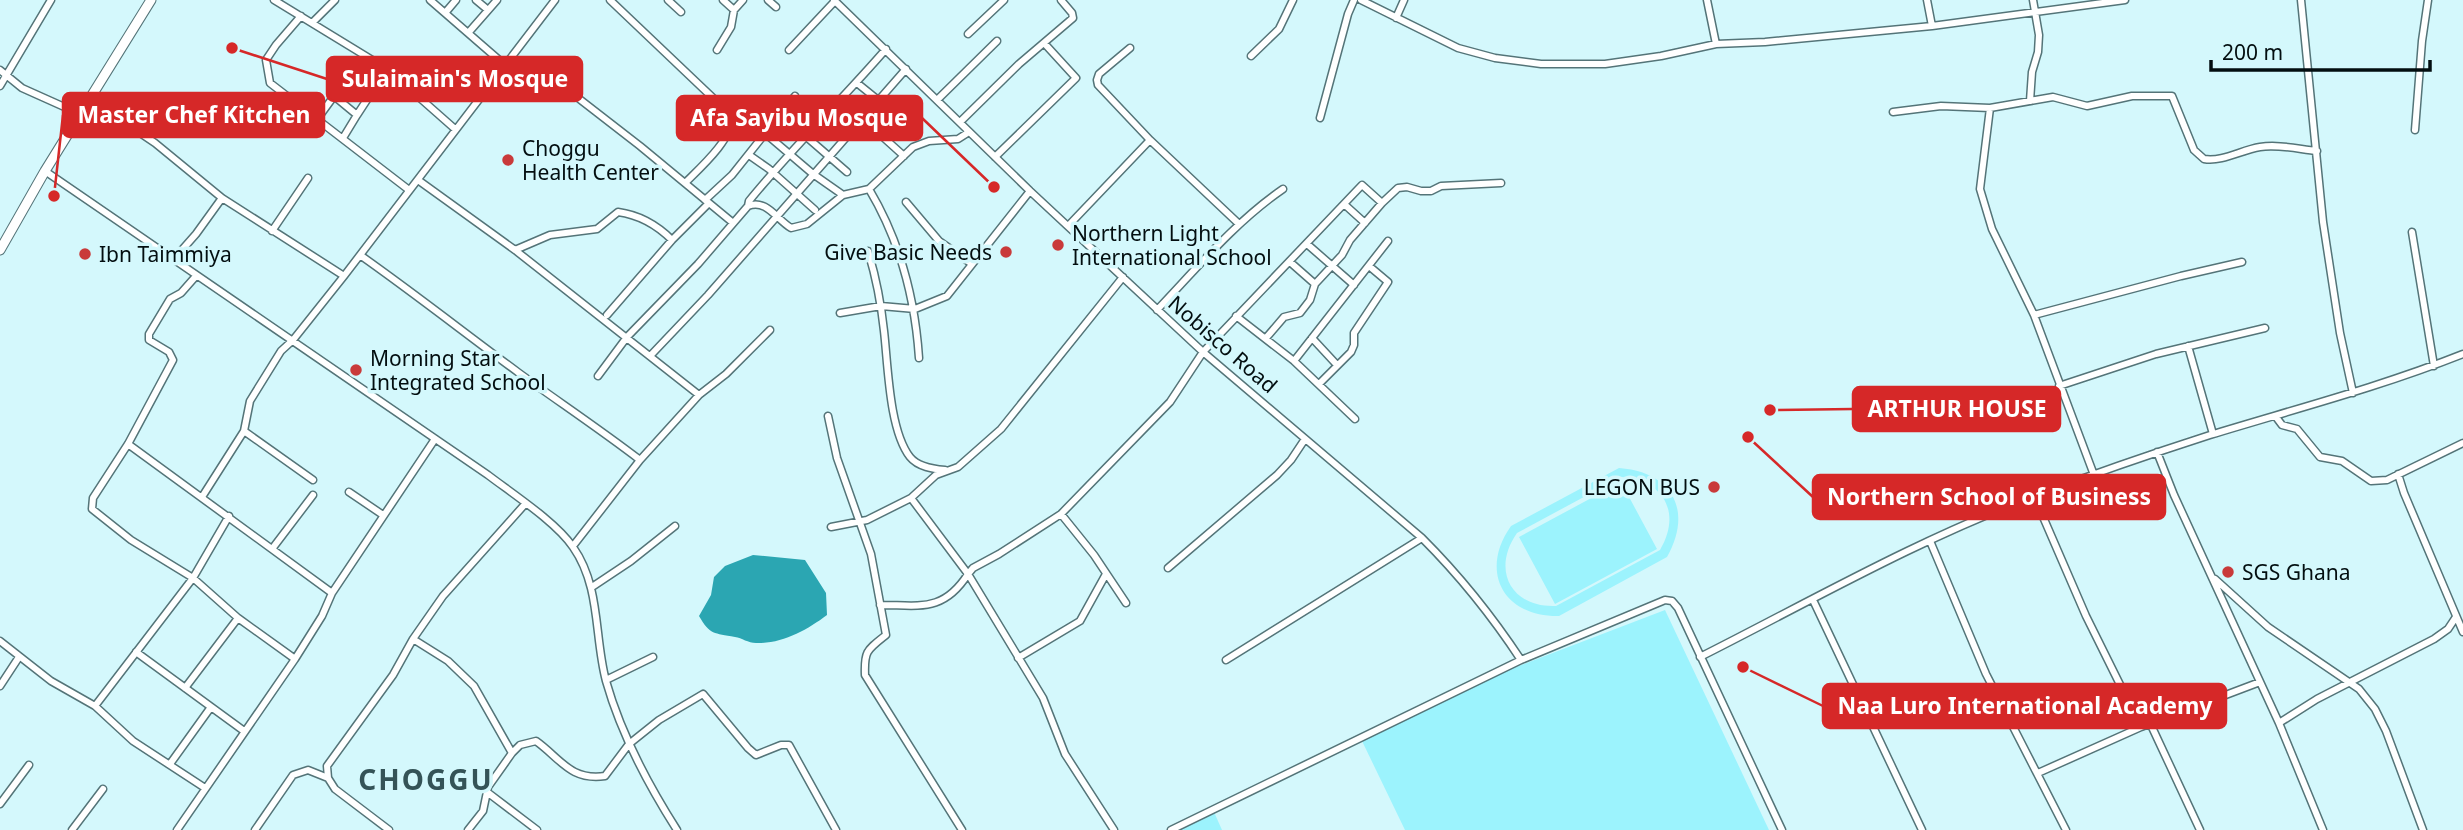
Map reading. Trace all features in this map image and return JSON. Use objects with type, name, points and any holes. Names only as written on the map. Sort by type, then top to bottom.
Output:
[{"type":"main road","points":[[1,245],[150,0]]},
{"type":"street","points":[[0,86],[51,0]]},
{"type":"street","points":[[274,0],[387,69],[455,129]]},
{"type":"street","points":[[312,23],[335,0]]},
{"type":"street","points":[[430,0],[506,66],[535,69],[551,77],[732,222]]},
{"type":"street","points":[[445,13],[456,0]]},
{"type":"street","points":[[476,0],[488,10]]},
{"type":"street","points":[[469,32],[497,0]]},
{"type":"street","points":[[202,497],[244,431],[253,394],[281,351],[293,341],[344,276],[555,0]]},
{"type":"street","points":[[610,0],[732,116],[731,127],[712,156],[685,183]]},
{"type":"street","points":[[668,0],[681,12]]},
{"type":"street","points":[[723,0],[734,10]]},
{"type":"street","points":[[717,50],[731,27],[734,10],[743,0]]},
{"type":"street","points":[[768,0],[776,7]]},
{"type":"street","points":[[789,50],[835,0]]},
{"type":"street","name":"Nobisco Road","points":[[835,0],[1030,191],[1157,310],[1422,538],[1451,567],[1499,627],[1521,660]]},
{"type":"street","points":[[968,34],[1004,0]]},
{"type":"street","points":[[960,122],[1073,18],[1061,0]]},
{"type":"street","points":[[1251,55],[1279,29],[1293,0]]},
{"type":"street","points":[[1320,118],[1354,0]]},
{"type":"street","points":[[1361,0],[1458,48],[1495,58],[1541,64],[1605,64],[1716,44],[1765,43],[1932,26],[2100,1],[2125,0]]},
{"type":"street","points":[[1396,18],[1404,0]]},
{"type":"street","points":[[1707,0],[1716,44]]},
{"type":"street","points":[[1927,0],[1932,26]]},
{"type":"street","points":[[2030,101],[2039,35],[2033,0]]},
{"type":"street","points":[[2301,0],[2323,222],[2340,333],[2353,393]]},
{"type":"street","points":[[2415,130],[2428,0]]},
{"type":"street","points":[[301,16],[266,60],[268,78],[275,88],[318,118],[409,190]]},
{"type":"street","points":[[937,100],[998,41]]},
{"type":"street","points":[[995,157],[1076,78],[1044,43]]},
{"type":"street","points":[[1130,48],[1099,74],[1098,85],[1150,140],[1239,224]]},
{"type":"street","points":[[598,376],[627,337],[698,264],[748,206],[749,201],[789,152],[842,100],[886,49]]},
{"type":"street","points":[[343,138],[387,69]]},
{"type":"street","points":[[651,355],[708,295],[906,69]]},
{"type":"street","points":[[0,70],[22,88],[80,114]]},
{"type":"street","points":[[857,82],[899,117]]},
{"type":"street","points":[[1893,112],[1941,106],[1990,108],[2053,97],[2087,106],[2132,96],[2164,94],[2172,96],[2194,150],[2204,159],[2220,159],[2271,146],[2317,151]]},
{"type":"street","points":[[318,118],[334,96],[357,115]]},
{"type":"street","points":[[607,315],[749,155],[795,96]]},
{"type":"street","points":[[90,99],[155,143],[222,198],[344,276]]},
{"type":"street","points":[[764,100],[848,172]]},
{"type":"street","points":[[842,100],[904,156]]},
{"type":"street","points":[[1990,108],[1980,189],[1992,229],[2034,315],[2094,475]]},
{"type":"street","points":[[746,117],[813,174],[843,195]]},
{"type":"street","points":[[823,119],[846,137]]},
{"type":"street","points":[[748,206],[760,204],[791,228],[807,224],[843,195],[869,189],[913,147],[929,141],[958,139],[969,132]]},
{"type":"street","points":[[1068,226],[1150,140]]},
{"type":"street","points":[[749,155],[815,210]]},
{"type":"street","points":[[45,171],[526,503],[573,546],[592,587],[606,680],[629,744],[677,830]]},
{"type":"street","points":[[272,231],[308,178]]},
{"type":"street","points":[[418,180],[515,250],[699,395]]},
{"type":"street","points":[[1266,338],[1284,317],[1300,313],[1310,300],[1315,284],[1398,188],[1432,191],[1441,186],[1501,183]]},
{"type":"street","points":[[880,605],[920,607],[934,604],[961,584],[973,568],[1061,514],[1170,402],[1203,352],[1362,185],[1382,204]]},
{"type":"street","points":[[869,189],[895,239],[915,309],[919,358]]},
{"type":"street","points":[[1157,310],[1239,224],[1258,206],[1283,189]]},
{"type":"street","points":[[841,313],[881,306],[915,309],[947,296],[1030,191]]},
{"type":"street","points":[[173,260],[222,198]]},
{"type":"street","points":[[906,202],[939,241],[972,264]]},
{"type":"street","points":[[1345,204],[1365,223]]},
{"type":"street","points":[[515,250],[550,235],[597,229],[618,212],[644,219],[662,229],[672,240]]},
{"type":"street","points":[[2412,232],[2434,366]]},
{"type":"street","points":[[1294,361],[1388,242]]},
{"type":"street","points":[[1307,244],[1354,285]]},
{"type":"street","points":[[868,251],[881,306],[893,411],[904,447],[911,459],[920,466],[946,470]]},
{"type":"street","points":[[360,255],[640,460]]},
{"type":"street","points":[[1290,262],[1315,284]]},
{"type":"street","points":[[2034,315],[2242,262]]},
{"type":"street","points":[[1319,384],[1351,352],[1354,333],[1388,282],[1369,266]]},
{"type":"street","points":[[196,276],[181,293],[170,299],[147,338],[169,352],[173,360],[128,444],[93,498],[92,509],[131,540],[192,578],[238,618],[295,659]]},
{"type":"street","points":[[831,527],[861,521],[911,498],[936,475],[958,467],[1001,429],[1123,277]]},
{"type":"street","points":[[1236,316],[1294,361],[1354,419]]},
{"type":"street","points":[[2059,386],[2105,369],[2265,328]]},
{"type":"street","points":[[573,546],[640,460],[699,395],[726,374],[770,330]]},
{"type":"street","points":[[1312,338],[1337,365]]},
{"type":"street","points":[[2188,346],[2213,435]]},
{"type":"street","points":[[1700,657],[1858,575],[2034,496],[2157,452],[2353,393],[2463,354]]},
{"type":"street","points":[[828,416],[837,458],[871,554],[886,635],[870,648],[864,657],[865,676],[962,830]]},
{"type":"street","points":[[2276,416],[2282,425],[2297,429],[2320,457],[2342,461],[2371,481],[2388,480],[2463,443]]},
{"type":"street","points":[[244,431],[313,480]]},
{"type":"street","points":[[177,830],[295,659],[322,616],[332,593],[435,439]]},
{"type":"street","points":[[1168,568],[1277,475],[1305,439]]},
{"type":"street","points":[[128,444],[332,593]]},
{"type":"street","points":[[2157,452],[2174,495],[2279,723],[2323,830]]},
{"type":"street","points":[[2398,474],[2463,632]]},
{"type":"street","points":[[349,492],[383,515]]},
{"type":"street","points":[[272,549],[313,495]]},
{"type":"street","points":[[2034,496],[2085,616],[2141,727]]},
{"type":"street","points":[[911,498],[968,575],[1042,698],[1065,754],[1114,830]]},
{"type":"street","points":[[389,830],[335,789],[328,778],[327,766],[393,675],[443,596],[526,503]]},
{"type":"street","points":[[1061,514],[1126,603]]},
{"type":"street","points":[[95,706],[192,578],[229,516]]},
{"type":"street","points":[[592,587],[631,562],[676,526]]},
{"type":"street","points":[[1226,660],[1422,538]]},
{"type":"street","points":[[1930,541],[1986,674],[2066,830]]},
{"type":"street","points":[[1018,658],[1080,621],[1106,574]]},
{"type":"street","points":[[2213,577],[2268,628],[2351,681],[2375,709],[2386,731],[2423,830]]},
{"type":"street","points":[[1171,830],[1521,660],[1665,600],[1672,601],[1678,608],[1782,830]]},
{"type":"street","points":[[1813,600],[1922,830]]},
{"type":"street","points":[[2279,723],[2351,681],[2434,639],[2448,629],[2456,617]]},
{"type":"street","points":[[185,688],[238,618]]},
{"type":"street","points":[[414,639],[448,661],[474,686],[512,753]]},
{"type":"street","points":[[0,641],[51,681],[95,706],[134,741],[205,788]]},
{"type":"street","points":[[136,652],[244,731]]},
{"type":"street","points":[[0,686],[19,657]]},
{"type":"street","points":[[606,680],[653,657]]},
{"type":"street","points":[[2038,773],[2141,727],[2260,682]]},
{"type":"street","points":[[468,830],[483,811],[487,792],[512,753],[520,746],[536,741],[561,763],[584,776],[606,776],[629,744],[659,720],[703,694],[756,755],[781,745],[789,745],[836,830]]},
{"type":"street","points":[[170,764],[211,707]]},
{"type":"street","points":[[2151,725],[2200,830]]},
{"type":"street","points":[[0,804],[29,765]]},
{"type":"street","points":[[255,830],[293,775],[308,770],[328,778]]},
{"type":"street","points":[[72,830],[103,789]]},
{"type":"street","points":[[487,792],[537,830]]},
{"type":"shaded area","points":[[1619,468],[1638,471],[1665,486],[1673,497],[1678,524],[1675,540],[1667,557],[1559,616],[1523,609],[1511,600],[1502,588],[1497,575],[1497,559],[1511,526]],"holes":[[[1621,477],[1636,479],[1658,492],[1669,511],[1669,523],[1660,550],[1556,606],[1540,605],[1517,594],[1506,573],[1509,547],[1517,533]]]},
{"type":"shaded area","points":[[1621,482],[1657,549],[1555,604],[1519,537]]},
{"type":"shaded area","points":[[753,555],[805,560],[826,593],[827,615],[794,635],[766,643],[717,634],[706,627],[699,616],[711,595],[714,577],[725,566]]},
{"type":"shaded area","points":[[1665,610],[1769,830],[1405,830],[1362,741],[1428,704]]},
{"type":"shaded area","points":[[1214,812],[1222,830],[1179,830]]},
{"type":"place","name":"Sulaimain's Mosque","points":[[232,48]]},
{"type":"place","name":"Choggu Health Center","points":[[508,160]]},
{"type":"place","name":"Afa Sayibu Mosque","points":[[994,187]]},
{"type":"place","name":"Master Chef Kitchen","points":[[54,196]]},
{"type":"place","name":"Northern Light International School","points":[[1058,245]]},
{"type":"place","name":"Give Basic Needs","points":[[1006,252]]},
{"type":"place","name":"Ibn Taimmiya","points":[[85,254]]},
{"type":"place","name":"Morning Star Integrated School","points":[[356,370]]},
{"type":"place","name":"ARTHUR HOUSE","points":[[1770,410]]},
{"type":"place","name":"Northern School of Business","points":[[1748,437]]},
{"type":"place","name":"LEGON BUS","points":[[1714,487]]},
{"type":"place","name":"SGS Ghana","points":[[2228,572]]},
{"type":"place","name":"Naa Luro International Academy","points":[[1743,667]]},
{"type":"district","name":"CHOGGU","points":[[426,779]]}]
